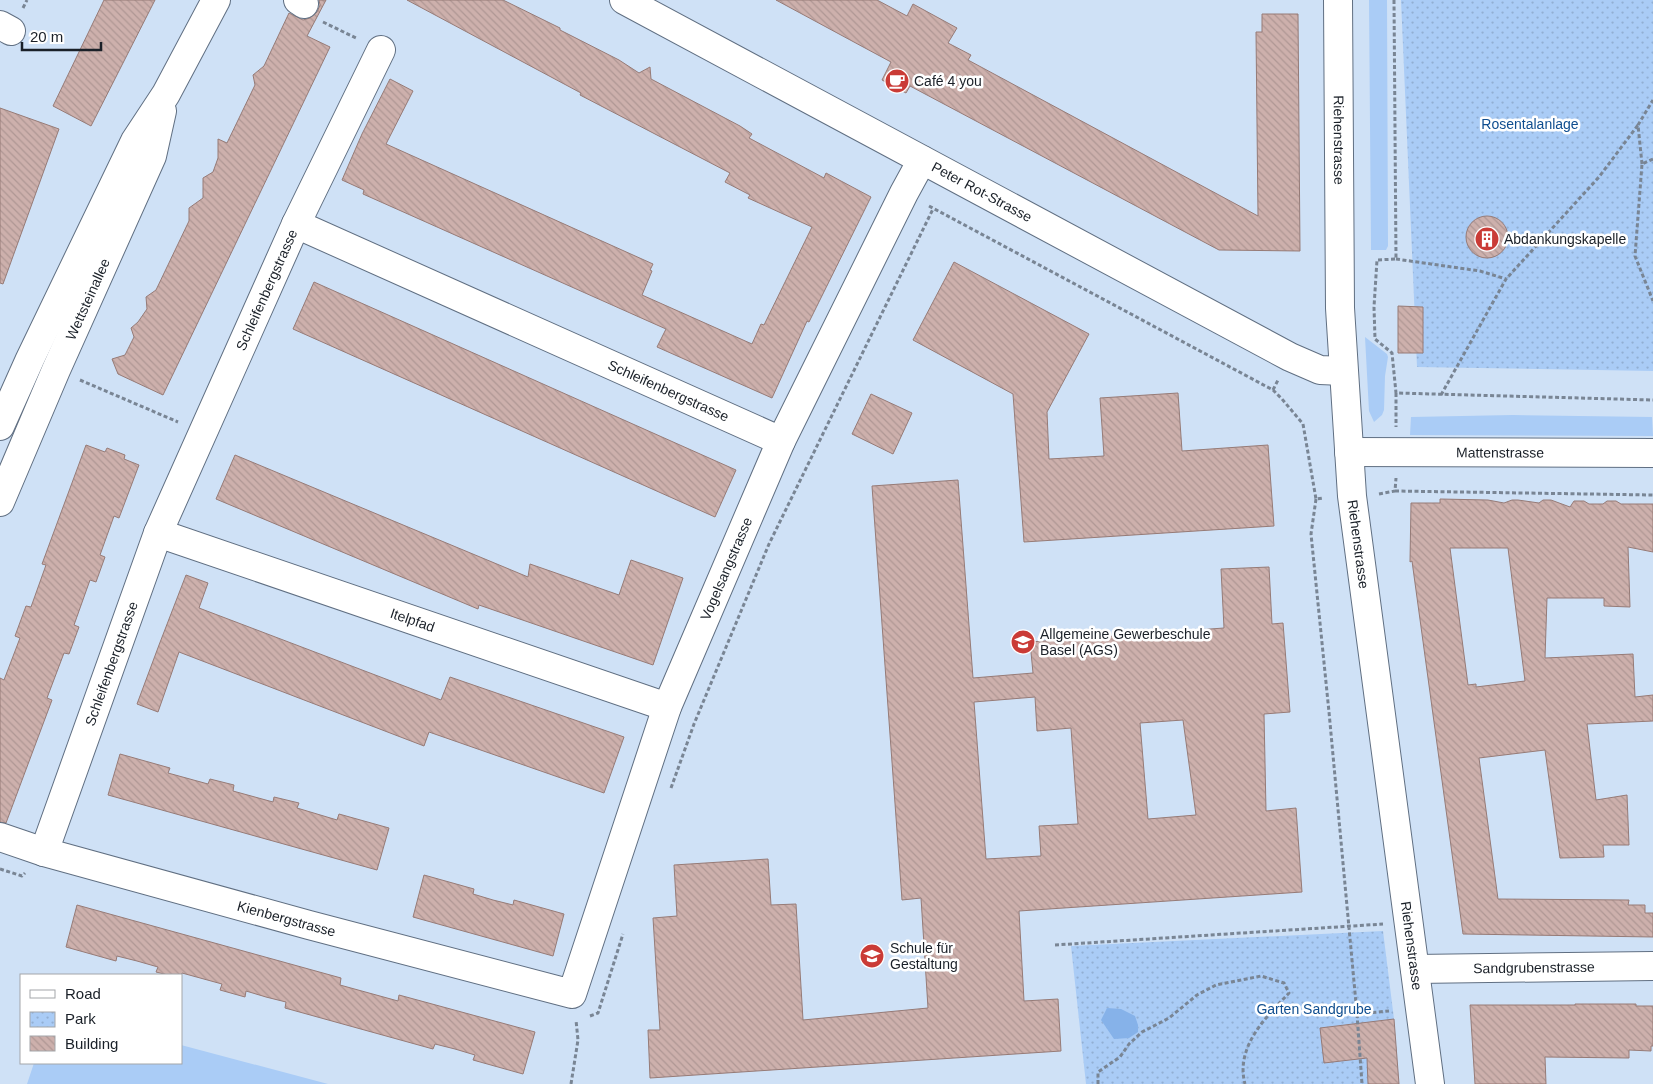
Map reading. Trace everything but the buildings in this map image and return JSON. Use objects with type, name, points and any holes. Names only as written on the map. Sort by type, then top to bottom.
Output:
[{"type":"street","name":"Wettsteinallee","points":[[0,426],[34,350],[135,141],[166,94],[216,0]]},
{"type":"street","name":"Peter Rot-Strasse","points":[[624,0],[1290,357],[1320,370],[1343,371]]},
{"type":"street","name":"Riehenstrasse","points":[[1338,0],[1340,308],[1352,496],[1430,1084]]},
{"type":"street","points":[[296,224],[381,50]]},
{"type":"street","name":"Wettsteinallee","points":[[0,502],[56,370],[152,156],[166,94]]},
{"type":"street","name":"Vogelsangstrasse","points":[[574,1008],[667,707],[781,441],[922,160]]},
{"type":"street","name":"Schleifenbergstrasse","points":[[44,852],[158,533],[201,433],[296,224],[781,441]]},
{"type":"street","name":"Mattenstrasse","points":[[1349,452],[1653,453]]},
{"type":"street","name":"Itelpfad","points":[[158,533],[667,707]]},
{"type":"street","name":"Kienbergstrasse","points":[[0,837],[44,852],[574,1008]]},
{"type":"street","name":"Sandgrubenstrasse","points":[[1415,969],[1653,966]]},
{"type":"path","points":[[1394,0],[1396,259]]},
{"type":"path","points":[[301,2],[324,23],[381,50]]},
{"type":"path","points":[[1441,395],[1506,279],[1599,177],[1638,125],[1653,100]]},
{"type":"path","points":[[1638,125],[1642,164],[1634,256],[1653,301]]},
{"type":"path","points":[[1642,164],[1653,159]]},
{"type":"path","points":[[929,206],[1272,390],[1303,424],[1316,498],[1311,534],[1330,712],[1362,1084]]},
{"type":"path","points":[[670,793],[694,724],[769,544],[933,208]]},
{"type":"path","points":[[1397,435],[1392,353],[1375,340],[1374,307],[1377,260],[1396,259],[1480,271],[1506,279]]},
{"type":"path","points":[[56,370],[201,433]]},
{"type":"path","points":[[1396,394],[1653,400]]},
{"type":"path","points":[[1395,491],[1396,470]]},
{"type":"path","points":[[1374,495],[1395,491],[1653,494]]},
{"type":"path","points":[[1316,498],[1322,498]]},
{"type":"path","points":[[1055,945],[1408,922]]},
{"type":"path","points":[[571,1084],[578,1040],[574,1008],[598,1013],[625,928]]},
{"type":"path","points":[[1098,1084],[1098,1072],[1120,1058],[1129,1044],[1142,1032],[1169,1018],[1197,995],[1216,985],[1262,976],[1284,983],[1289,993],[1255,1032],[1245,1052],[1243,1063],[1244,1084]]},
{"type":"path","points":[[1357,1014],[1388,1012]]},
{"type":"green space","points":[[1369,0],[1387,0],[1388,246],[1386,250],[1371,250]]},
{"type":"green space","name":"Rosentalanlage","points":[[1401,0],[1653,0],[1653,371],[1417,367]]},
{"type":"green space","points":[[1365,337],[1387,354],[1388,357],[1385,376],[1384,410],[1382,415],[1374,422],[1369,411]]},
{"type":"green space","points":[[1513,415],[1652,417],[1653,436],[1410,435],[1411,417]]},
{"type":"green space","name":"Garten Sandgrube","points":[[1383,931],[1394,1019],[1399,1084],[1086,1084],[1071,946]]},
{"type":"green space","points":[[182,1045],[328,1084],[27,1084],[34,1064],[182,1064]]},
{"type":"shaded area","points":[[1107,1008],[1121,1009],[1135,1016],[1138,1032],[1129,1038],[1114,1039],[1101,1020]]},
{"type":"place","name":"Café 4 you","points":[[897,81]]},
{"type":"place","name":"Abdankungskapelle","points":[[1487,239]]},
{"type":"place","name":"Allgemeine Gewerbeschule Basel (AGS)","points":[[1023,642]]},
{"type":"place","name":"Schule für Gestaltung","points":[[872,956]]}]
